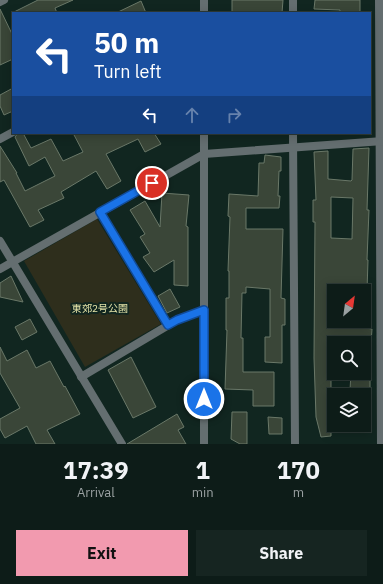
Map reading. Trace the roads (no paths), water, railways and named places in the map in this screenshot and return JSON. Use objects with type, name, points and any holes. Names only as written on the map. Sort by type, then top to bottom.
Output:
[{"type":"street","points":[[0,2],[4,0]]},
{"type":"street","points":[[204,0],[204,12]]},
{"type":"street","points":[[293,0],[293,12]]},
{"type":"street","points":[[379,0],[382,344],[380,444]]},
{"type":"street","points":[[0,139],[12,133]]},
{"type":"street","points":[[204,134],[204,444]]},
{"type":"street","points":[[293,134],[295,444]]},
{"type":"street","points":[[0,269],[204,154],[381,141]]},
{"type":"street","points":[[100,212],[168,325]]},
{"type":"street","points":[[0,241],[122,444]]},
{"type":"street","points":[[82,377],[177,320],[204,310]]},
{"type":"park label","name":"東郊2号公園","points":[[100,308]]}]
